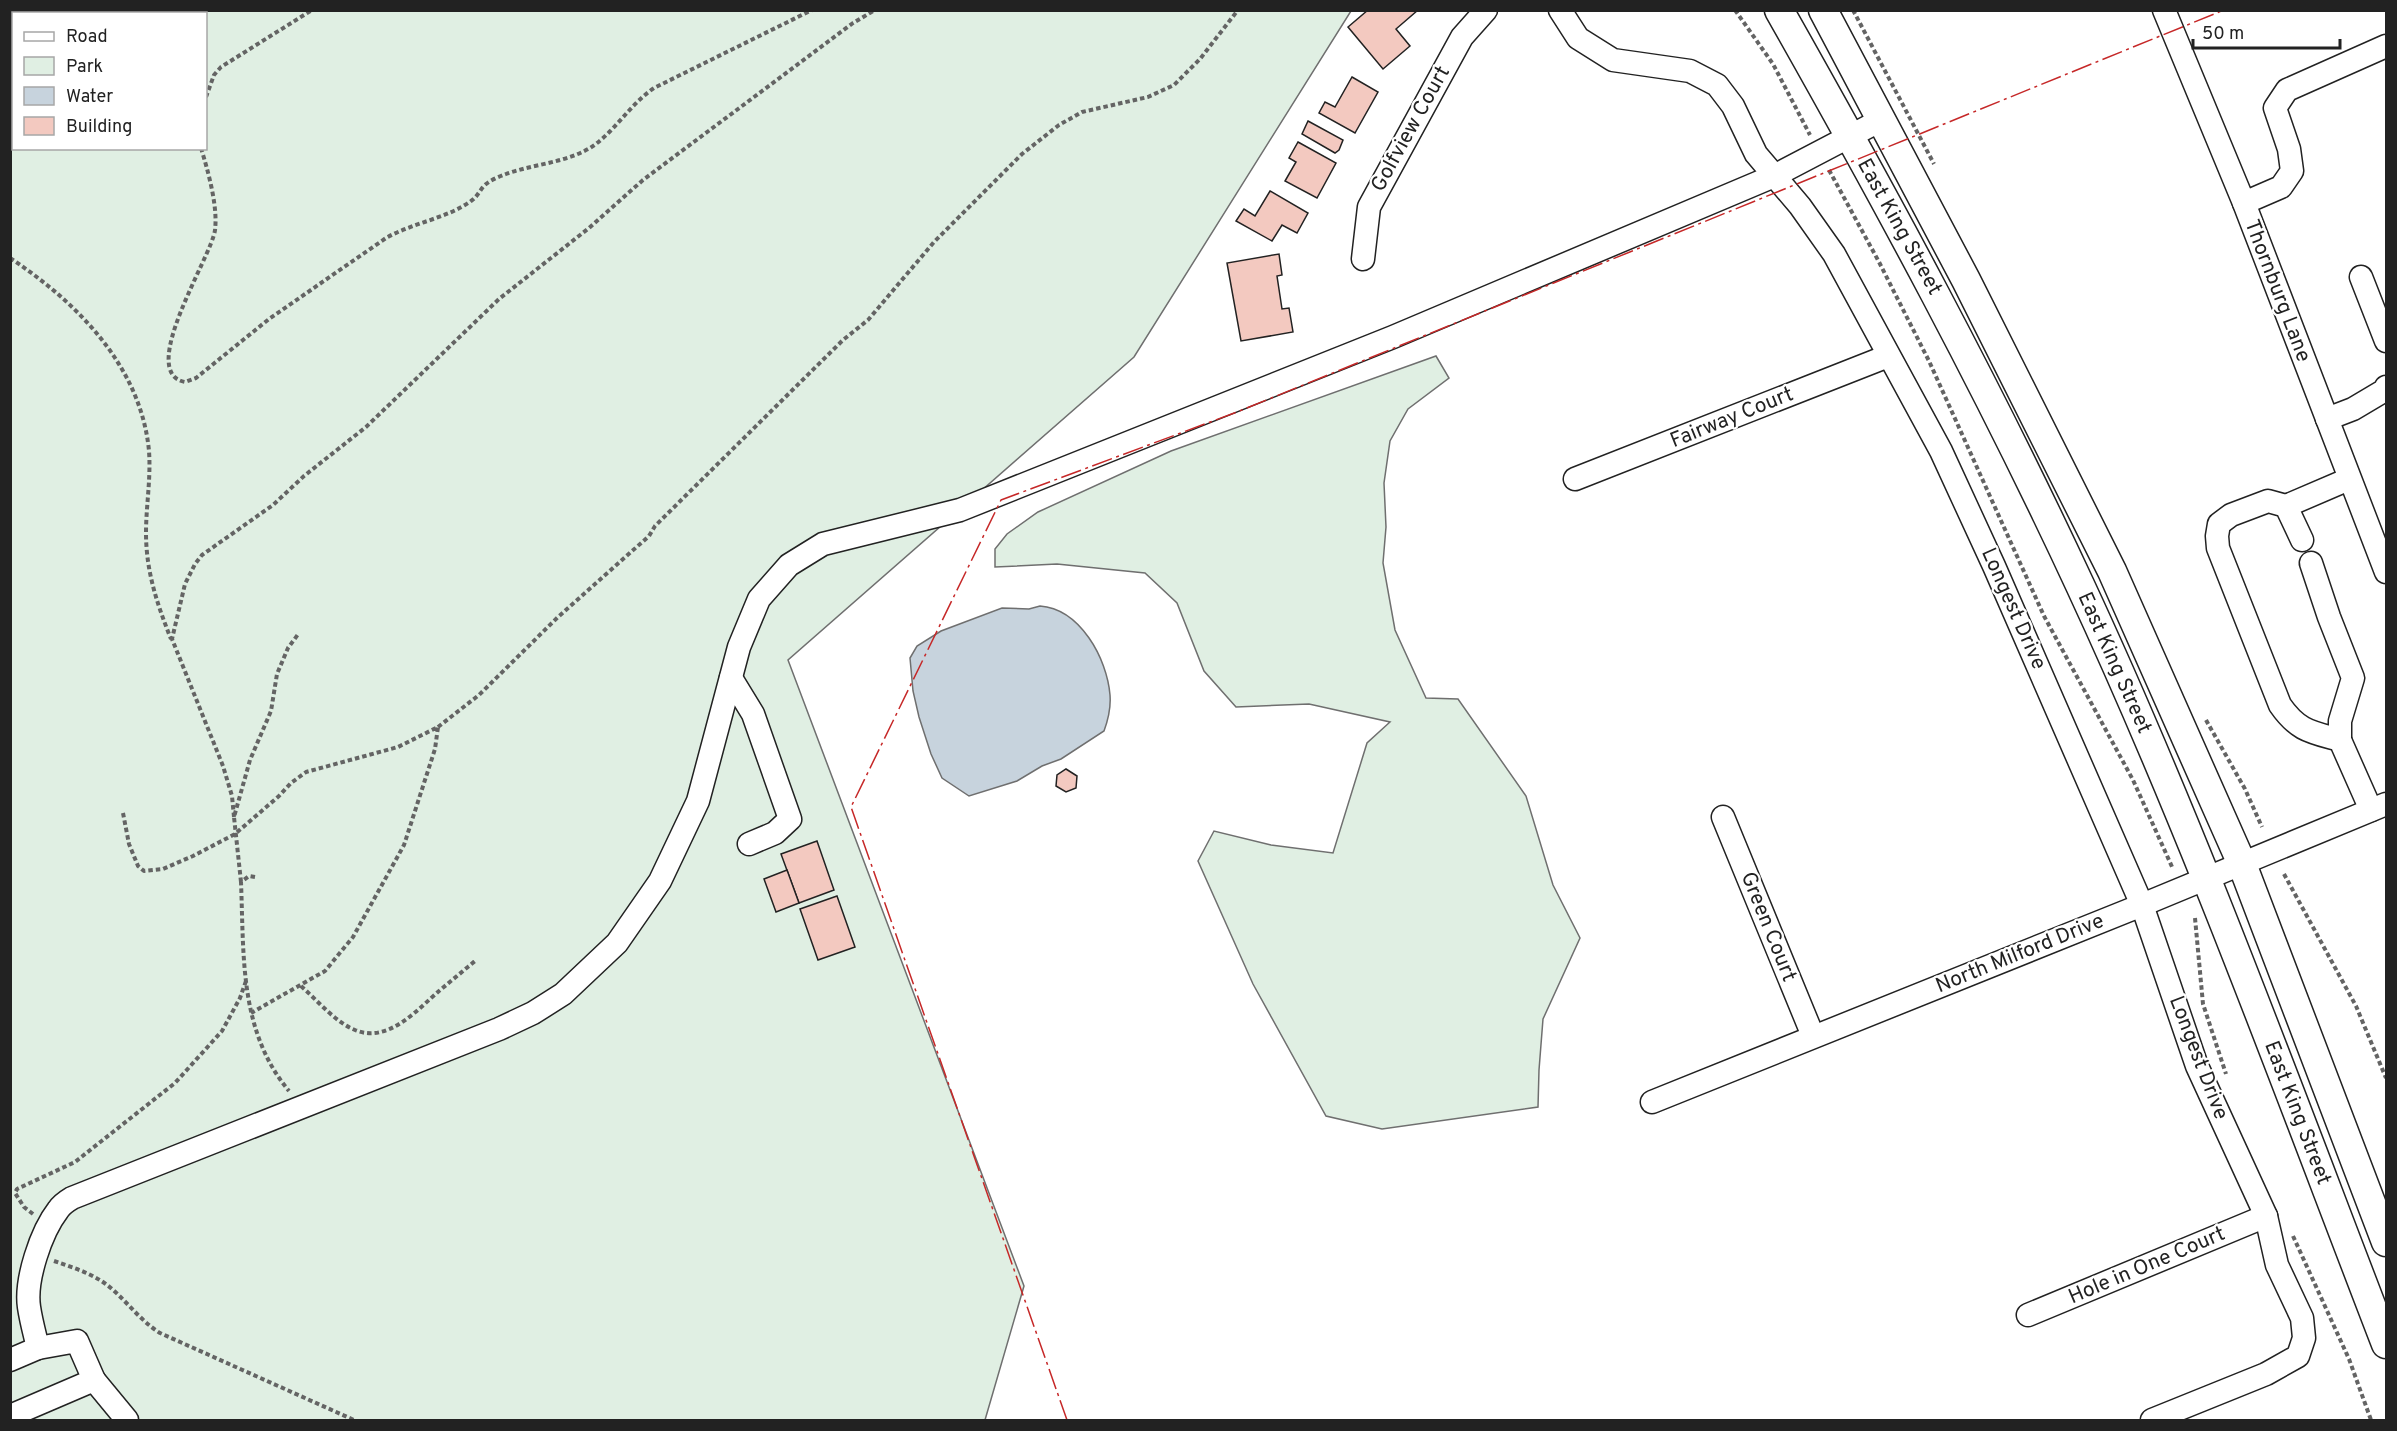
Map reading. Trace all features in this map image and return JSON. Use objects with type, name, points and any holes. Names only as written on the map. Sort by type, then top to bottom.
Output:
[{"type":"main road","name":"East King Street","points":[[1779,10],[1938,295],[2080,585],[2206,878],[2386,1344]]},
{"type":"main road","name":"East King Street","points":[[1824,10],[1966,280],[2112,571],[2242,864],[2386,1242]]},
{"type":"street","name":"Golfview Court","points":[[1363,259],[1369,207],[1462,38],[1486,10]]},
{"type":"street","name":"Longest Drive","points":[[1560,10],[1578,38],[1613,60],[1690,71],[1717,85],[1733,106],[1756,154],[1800,206],[1834,254],[1941,451],[2142,905],[2197,1066],[2266,1216],[2277,1265],[2302,1318],[2304,1338],[2298,1356],[2266,1374],[2152,1420]]},
{"type":"street","name":"Thornburg Lane","points":[[2164,10],[2244,203],[2349,479],[2379,532],[2386,572]]},
{"type":"street","points":[[2244,203],[2282,187],[2292,171],[2289,149],[2275,108],[2287,90],[2386,46]]},
{"type":"street","points":[[38,1348],[28,1305],[30,1277],[37,1255],[58,1209],[72,1198],[499,1029],[533,1013],[563,994],[617,943],[660,881],[698,801],[739,647],[759,599],[789,565],[823,544],[960,510],[1393,338],[1774,176],[1881,120]]},
{"type":"street","points":[[2361,277],[2386,341]]},
{"type":"street","name":"Fairway Court","points":[[1575,479],[1888,356]]},
{"type":"street","points":[[2327,419],[2353,409],[2385,390],[2386,387]]},
{"type":"street","points":[[2340,740],[2304,729],[2290,720],[2280,705],[2218,548],[2217,536],[2219,524],[2230,515],[2268,501],[2286,506],[2349,479]]},
{"type":"street","points":[[2286,506],[2302,540]]},
{"type":"street","points":[[2311,562],[2353,678],[2340,721],[2340,740],[2379,807]]},
{"type":"street","points":[[731,678],[753,714],[790,819],[775,832],[749,844]]},
{"type":"street","name":"North Milford Drive","points":[[1652,1102],[2379,807]]},
{"type":"street","name":"Green Court","points":[[1723,817],[1813,1036]]},
{"type":"street","name":"Hole in One Court","points":[[2028,1315],[2266,1216]]},
{"type":"street","points":[[10,1360],[38,1348],[77,1341],[94,1380],[127,1420]]},
{"type":"street","points":[[10,1416],[94,1380]]},
{"type":"path","points":[[207,94],[214,75],[221,67],[312,10]]},
{"type":"path","points":[[201,150],[210,186],[215,230],[171,340],[169,368],[173,377],[185,382],[196,378],[269,319],[386,238],[405,227],[472,201],[492,180],[530,166],[578,154],[590,148],[614,128],[645,94],[654,88],[812,10]]},
{"type":"path","points":[[172,639],[185,584],[202,555],[273,505],[304,476],[366,427],[499,299],[589,228],[661,165],[853,23],[875,10]]},
{"type":"path","points":[[123,813],[134,859],[138,866],[144,871],[163,870],[235,834],[306,772],[398,747],[438,727],[479,695],[558,616],[649,536],[655,526],[843,340],[858,330],[934,242],[1022,154],[1059,125],[1082,111],[1148,97],[1174,85],[1200,59],[1238,10]]},
{"type":"path","points":[[1735,10],[1773,64],[1879,262],[1929,361],[2044,616],[2133,780],[2174,869]]},
{"type":"path","points":[[10,258],[59,295],[87,324],[122,368],[137,398],[149,452],[147,562],[154,594],[223,766],[232,796],[241,882],[246,981],[251,1013],[269,1064],[304,1107]]},
{"type":"path","points":[[234,817],[250,760],[271,711],[277,675],[288,648],[299,633]]},
{"type":"path","points":[[251,1013],[326,971],[344,951],[400,853],[435,749],[438,727]]},
{"type":"path","points":[[239,868],[249,876],[255,877]]},
{"type":"path","points":[[2284,874],[2356,1006],[2386,1078]]},
{"type":"path","points":[[241,882],[249,876]]},
{"type":"path","points":[[2195,915],[2203,1004],[2228,1081]]},
{"type":"path","points":[[301,986],[342,1023],[356,1031],[390,1029],[413,1015],[475,961]]},
{"type":"path","points":[[35,1215],[19,1200],[15,1193],[17,1189],[75,1162],[175,1083],[222,1031],[240,998],[246,981]]},
{"type":"path","points":[[2292,1233],[2349,1359],[2371,1420]]},
{"type":"path","points":[[37,1255],[75,1267],[95,1277],[111,1288],[135,1314],[160,1333],[354,1420]]},
{"type":"green space","points":[[11,11],[1351,11],[1134,357],[788,660],[1024,1286],[985,1420],[11,1420]]},
{"type":"green space","points":[[1436,356],[1449,378],[1408,409],[1390,441],[1384,483],[1386,527],[1383,563],[1395,630],[1426,698],[1458,699],[1526,796],[1553,885],[1580,938],[1543,1019],[1538,1107],[1382,1129],[1326,1116],[1253,984],[1198,861],[1214,831],[1271,845],[1333,853],[1367,743],[1390,722],[1309,704],[1236,707],[1204,671],[1177,603],[1145,573],[1057,564],[995,567],[995,549],[1007,534],[1038,512],[1171,451]]},
{"type":"water","points":[[1040,606],[1054,609],[1067,616],[1079,626],[1097,651],[1108,681],[1110,695],[1109,713],[1104,731],[1061,759],[1042,766],[1017,781],[969,796],[942,778],[931,754],[913,691],[910,658],[917,646],[941,631],[1002,608],[1029,609]]},
{"type":"building","points":[[1368,10],[1418,10],[1396,29],[1410,46],[1383,69],[1348,27]]},
{"type":"building","points":[[1352,77],[1378,92],[1355,133],[1319,113],[1325,102],[1335,107]]},
{"type":"building","points":[[1308,121],[1343,140],[1339,150],[1335,153],[1302,134]]},
{"type":"building","points":[[1298,142],[1336,163],[1317,198],[1285,181],[1296,162],[1289,158]]},
{"type":"building","points":[[1270,191],[1308,213],[1297,233],[1282,225],[1272,241],[1236,221],[1244,209],[1255,216]]},
{"type":"building","points":[[1279,254],[1282,275],[1277,276],[1282,309],[1289,308],[1293,332],[1241,341],[1227,263]]},
{"type":"building","points":[[1066,769],[1077,776],[1076,788],[1066,792],[1056,786],[1057,775]]},
{"type":"building","points":[[817,841],[834,890],[799,903],[781,854]]},
{"type":"building","points":[[787,870],[799,903],[776,912],[764,879]]},
{"type":"building","points":[[837,896],[855,947],[818,960],[800,909]]},
{"type":"power","points":[[1067,1420],[851,807],[1001,500],[1237,412],[2224,10]]}]
